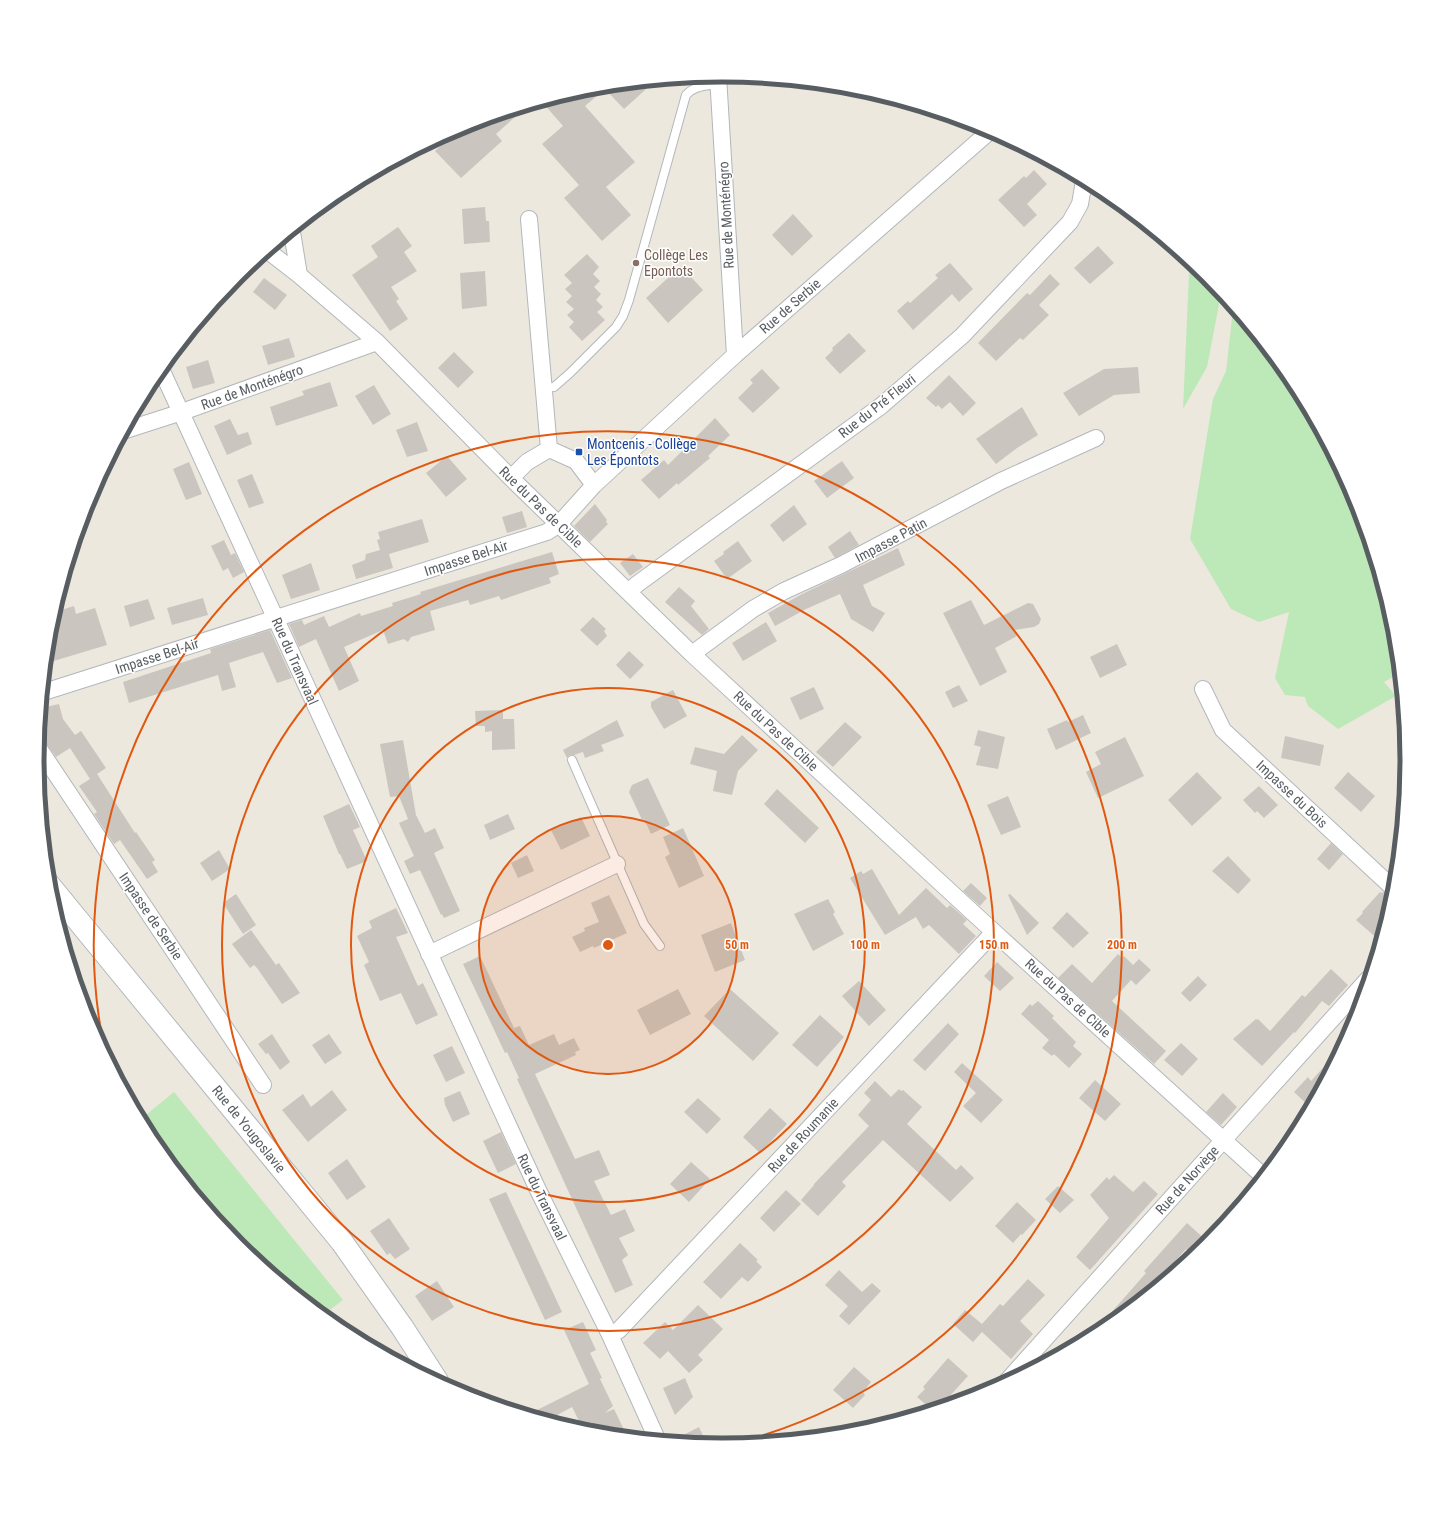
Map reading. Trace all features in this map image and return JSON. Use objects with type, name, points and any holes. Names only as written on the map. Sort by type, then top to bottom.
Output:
[{"type":"main road","name":"Rue de Yougoslavie","points":[[58,895],[342,1242],[402,1327],[432,1373]]},
{"type":"street","name":"Rue de Monténégro","points":[[718,82],[735,355]]},
{"type":"street","name":"Rue de Serbie","points":[[594,485],[735,355],[985,136]]},
{"type":"street","name":"Rue du Pré Fleuri","points":[[629,592],[636,585],[881,406],[962,336],[1070,222],[1080,204],[1083,187]]},
{"type":"street","points":[[529,219],[549,449]]},
{"type":"street","points":[[293,236],[299,275]]},
{"type":"street","name":"Rue du Pas de Cible","points":[[272,254],[299,275],[377,342],[511,478],[692,654],[994,932],[1260,1173]]},
{"type":"street","name":"Rue de Monténégro","points":[[131,428],[182,412],[377,342]]},
{"type":"street","name":"Rue du Transvaal","points":[[165,375],[538,1190],[610,1335],[655,1435]]},
{"type":"street","name":"Impasse Patin","points":[[692,654],[753,609],[784,591],[841,566],[1001,481],[1096,438]]},
{"type":"street","points":[[511,478],[527,462],[549,449]]},
{"type":"street","points":[[549,449],[576,461],[594,485]]},
{"type":"street","name":"Impasse Bel-Air","points":[[48,691],[547,532],[559,524],[594,485]]},
{"type":"street","name":"Impasse du Bois","points":[[1202,689],[1223,730],[1388,884]]},
{"type":"street","name":"Impasse de Serbie","points":[[44,756],[263,1085]]},
{"type":"street","points":[[429,954],[617,864]]},
{"type":"street","name":"Rue de Roumanie","points":[[610,1335],[619,1330],[994,932]]},
{"type":"street","name":"Rue de Norvège","points":[[1015,1372],[1360,987]]},
{"type":"lane","points":[[544,388],[554,387],[570,373],[616,327],[623,316],[686,95],[698,86],[709,83]]},
{"type":"lane","points":[[572,760],[644,924],[660,946]]},
{"type":"green space","points":[[1191,271],[1220,300],[1207,367],[1183,409],[1189,273]]},
{"type":"green space","points":[[1232,314],[1286,384],[1309,422],[1330,461],[1348,501],[1364,543],[1377,585],[1387,628],[1394,672],[1394,676],[1384,682],[1396,696],[1338,729],[1308,706],[1305,697],[1285,695],[1275,678],[1289,612],[1259,622],[1231,609],[1190,539],[1213,399],[1226,371]]},
{"type":"green space","points":[[174,1092],[343,1300],[328,1311],[275,1270],[212,1208],[184,1173],[158,1137],[145,1116]]},
{"type":"building","points":[[649,87],[624,109],[608,93]]},
{"type":"building","points":[[599,94],[585,106],[635,162],[606,187],[631,215],[602,241],[564,198],[579,185],[542,144],[563,126],[546,106]]},
{"type":"building","points":[[518,114],[496,134],[502,141],[461,178],[435,151],[445,142],[504,118]]},
{"type":"building","points":[[1034,170],[1047,184],[1027,204],[1037,215],[1024,227],[998,200],[1024,176],[1026,178]]},
{"type":"building","points":[[485,207],[486,221],[489,221],[490,242],[464,244],[462,209]]},
{"type":"building","points":[[793,214],[813,236],[792,256],[772,235]]},
{"type":"building","points":[[398,227],[412,246],[404,252],[417,271],[391,287],[399,299],[396,301],[408,319],[390,331],[352,275],[378,257],[371,246]]},
{"type":"building","points":[[1098,246],[1114,263],[1090,284],[1074,268]]},
{"type":"building","points":[[587,254],[599,267],[593,274],[600,281],[594,287],[601,294],[596,300],[603,307],[597,312],[605,320],[582,341],[569,327],[574,322],[567,315],[574,309],[566,302],[572,296],[565,289],[572,283],[564,275]]},
{"type":"building","points":[[950,263],[973,289],[959,302],[952,294],[913,330],[897,311],[908,301],[910,303],[938,278],[935,275]]},
{"type":"building","points":[[681,266],[703,290],[668,323],[646,298]]},
{"type":"building","points":[[485,271],[487,306],[462,309],[460,273]]},
{"type":"building","points":[[1050,274],[1060,284],[1039,305],[1049,315],[1023,340],[1020,338],[996,361],[978,343],[1027,293],[1030,295]]},
{"type":"building","points":[[264,278],[287,295],[275,310],[253,292]]},
{"type":"building","points":[[849,333],[866,351],[840,374],[825,358],[833,350],[832,348]]},
{"type":"building","points":[[289,338],[295,357],[268,365],[262,346]]},
{"type":"building","points":[[454,352],[474,372],[458,388],[438,368]]},
{"type":"building","points":[[208,360],[215,383],[193,389],[186,367]]},
{"type":"building","points":[[1138,367],[1140,393],[1114,395],[1079,416],[1063,393],[1104,369]]},
{"type":"building","points":[[762,369],[780,388],[753,413],[738,398],[753,383],[750,380]]},
{"type":"building","points":[[949,375],[976,403],[963,416],[950,402],[942,409],[938,405],[936,407],[926,398]]},
{"type":"building","points":[[330,382],[338,406],[276,426],[270,407],[304,395],[302,391]]},
{"type":"building","points":[[374,385],[391,414],[373,425],[355,396]]},
{"type":"building","points":[[1022,407],[1038,435],[1017,448],[996,464],[976,439]]},
{"type":"building","points":[[715,418],[730,435],[708,456],[710,458],[659,499],[641,480],[664,460],[668,465]]},
{"type":"building","points":[[230,419],[238,435],[248,432],[252,444],[227,455],[214,426]]},
{"type":"building","points":[[417,422],[428,451],[407,457],[396,430]]},
{"type":"building","points":[[447,456],[467,479],[446,497],[426,473]]},
{"type":"building","points":[[842,461],[854,478],[827,498],[814,481]]},
{"type":"building","points":[[189,462],[202,494],[186,500],[173,469]]},
{"type":"building","points":[[252,474],[264,503],[249,508],[237,480]]},
{"type":"building","points":[[595,504],[607,520],[606,522],[608,524],[590,542],[574,526]]},
{"type":"building","points":[[794,505],[807,524],[783,542],[770,525]]},
{"type":"building","points":[[522,511],[527,527],[507,533],[502,517]]},
{"type":"building","points":[[422,519],[429,542],[389,554],[393,568],[356,579],[352,565],[365,560],[366,554],[380,550],[377,540],[380,539],[378,532]]},
{"type":"building","points":[[850,531],[859,545],[835,558],[828,547]]},
{"type":"building","points":[[224,540],[231,555],[235,553],[244,572],[233,578],[228,568],[223,571],[211,546]]},
{"type":"building","points":[[738,541],[752,561],[727,579],[714,561]]},
{"type":"building","points":[[898,548],[905,565],[863,585],[872,606],[885,613],[873,632],[851,619],[840,594],[806,609],[775,626],[768,613],[802,594]]},
{"type":"building","points":[[552,552],[559,574],[549,578],[551,583],[501,600],[499,596],[470,605],[468,600],[430,611],[435,630],[411,637],[408,642],[404,639],[388,644],[383,630],[344,647],[359,681],[339,691],[316,639],[299,647],[289,624],[302,620],[304,625],[324,616],[329,627],[360,613],[361,616],[393,606],[392,603],[421,594],[420,592]]},
{"type":"building","points":[[633,554],[643,567],[630,576],[620,563]]},
{"type":"building","points":[[311,563],[320,590],[291,599],[282,575]]},
{"type":"building","points":[[679,587],[695,601],[691,606],[709,629],[702,635],[665,602]]},
{"type":"building","points":[[203,598],[208,615],[172,625],[167,608]]},
{"type":"building","points":[[148,599],[155,619],[130,627],[124,606]]},
{"type":"building","points":[[971,600],[984,625],[1028,603],[1033,604],[1041,619],[1039,624],[1034,627],[1014,630],[1017,636],[995,648],[1007,672],[980,686],[943,613]]},
{"type":"building","points":[[74,606],[76,614],[95,608],[107,645],[52,662],[61,610]]},
{"type":"building","points":[[593,617],[606,629],[604,631],[607,636],[597,646],[580,630]]},
{"type":"building","points":[[766,622],[777,641],[743,661],[732,643]]},
{"type":"building","points":[[270,630],[292,678],[277,683],[263,652],[229,663],[236,687],[222,691],[218,675],[129,703],[123,682],[211,653],[210,649]]},
{"type":"building","points":[[1117,644],[1127,665],[1100,678],[1090,657]]},
{"type":"building","points":[[629,651],[644,665],[630,679],[616,665]]},
{"type":"building","points":[[959,685],[968,701],[953,708],[945,692]]},
{"type":"building","points":[[814,687],[824,709],[800,720],[790,698]]},
{"type":"building","points":[[673,690],[687,716],[664,729],[651,707],[651,702]]},
{"type":"building","points":[[59,704],[63,719],[75,735],[81,731],[106,768],[97,774],[135,833],[136,832],[155,860],[152,862],[158,872],[147,879],[120,840],[114,844],[94,814],[97,812],[79,786],[90,779],[70,748],[56,757],[44,741],[46,707]]},
{"type":"building","points":[[503,710],[503,719],[514,719],[515,749],[492,750],[492,731],[485,732],[485,726],[476,726],[475,711]]},
{"type":"building","points":[[1083,715],[1091,733],[1056,750],[1047,729]]},
{"type":"building","points":[[617,720],[624,736],[601,745],[604,751],[585,758],[583,752],[570,755],[567,758],[563,750]]},
{"type":"building","points":[[845,722],[862,737],[833,767],[816,752]]},
{"type":"building","points":[[978,730],[1005,737],[998,769],[976,765],[981,747],[974,745]]},
{"type":"building","points":[[742,735],[758,750],[738,771],[732,795],[713,791],[717,771],[690,764],[695,747],[724,754]]},
{"type":"building","points":[[1285,736],[1324,745],[1320,766],[1281,758]]},
{"type":"building","points":[[1125,737],[1144,776],[1098,798],[1086,772],[1101,764],[1095,752]]},
{"type":"building","points":[[403,740],[416,815],[425,833],[435,828],[444,848],[434,853],[460,911],[444,918],[442,914],[441,915],[420,870],[410,874],[404,861],[414,856],[399,823],[408,819],[399,796],[390,797],[380,744]]},
{"type":"building","points":[[1197,772],[1222,798],[1192,826],[1168,800]]},
{"type":"building","points":[[1348,772],[1375,796],[1361,812],[1334,788]]},
{"type":"building","points":[[648,778],[670,825],[651,834],[644,819],[642,820],[629,792],[632,785]]},
{"type":"building","points":[[1259,786],[1278,805],[1264,818],[1257,811],[1255,813],[1243,800]]},
{"type":"building","points":[[777,789],[819,828],[805,843],[764,804]]},
{"type":"building","points":[[1008,796],[1021,827],[1001,835],[987,805]]},
{"type":"building","points":[[349,804],[360,827],[353,830],[367,861],[347,869],[323,816]]},
{"type":"building","points":[[508,814],[515,829],[490,840],[484,825]]},
{"type":"building","points":[[581,817],[590,836],[561,850],[551,830]]},
{"type":"building","points":[[683,828],[704,876],[679,888],[665,857],[670,854],[663,837]]},
{"type":"building","points":[[1331,843],[1343,854],[1329,870],[1317,859]]},
{"type":"building","points":[[219,850],[230,869],[212,881],[200,863]]},
{"type":"building","points":[[527,855],[534,871],[518,878],[511,863]]},
{"type":"building","points":[[1228,856],[1251,880],[1238,894],[1212,871]]},
{"type":"building","points":[[872,869],[899,915],[926,888],[947,908],[950,905],[967,920],[963,924],[976,936],[959,954],[929,925],[923,929],[916,917],[885,935],[850,878],[861,871],[863,874]]},
{"type":"building","points":[[971,883],[987,898],[980,906],[963,891]]},
{"type":"building","points":[[1380,892],[1387,894],[1376,938],[1356,920],[1363,913],[1362,912]]},
{"type":"building","points":[[236,894],[256,925],[243,934],[223,903]]},
{"type":"building","points":[[1010,894],[1039,923],[1027,935],[1008,895]]},
{"type":"building","points":[[609,895],[627,933],[594,948],[593,946],[580,952],[572,937],[585,931],[584,928],[599,922],[591,903]]},
{"type":"building","points":[[828,899],[835,912],[833,914],[844,934],[813,951],[794,914]]},
{"type":"building","points":[[396,908],[408,933],[396,937],[418,986],[423,983],[438,1015],[416,1025],[401,993],[380,1001],[364,965],[369,962],[357,936],[372,928],[369,921]]},
{"type":"building","points":[[1067,912],[1089,933],[1073,948],[1052,928]]},
{"type":"building","points":[[731,923],[745,960],[715,972],[701,935]]},
{"type":"building","points":[[251,930],[276,965],[279,963],[300,993],[282,1004],[257,968],[254,965],[250,968],[232,944]]},
{"type":"building","points":[[1118,954],[1122,958],[1124,956],[1133,965],[1139,959],[1151,970],[1136,985],[1131,980],[1112,1001],[1166,1051],[1154,1064],[1058,978],[1072,964],[1092,983]]},
{"type":"building","points":[[480,956],[514,1028],[520,1026],[529,1045],[554,1034],[559,1045],[574,1038],[580,1050],[575,1052],[576,1055],[535,1074],[575,1159],[599,1150],[610,1175],[594,1181],[611,1215],[625,1209],[635,1231],[619,1238],[628,1255],[622,1260],[633,1285],[615,1293],[517,1079],[519,1078],[507,1052],[505,1053],[463,964]]},
{"type":"building","points":[[997,962],[1014,978],[1000,991],[984,976]]},
{"type":"building","points":[[1331,969],[1348,985],[1329,1006],[1322,1001],[1295,1033],[1294,1032],[1262,1066],[1233,1039],[1256,1019],[1258,1019],[1270,1031],[1302,995],[1305,997]]},
{"type":"building","points":[[1198,976],[1207,985],[1190,1002],[1181,993]]},
{"type":"building","points":[[859,981],[886,1010],[869,1026],[842,996]]},
{"type":"building","points":[[678,989],[691,1014],[650,1035],[637,1010]]},
{"type":"building","points":[[730,989],[779,1033],[753,1061],[704,1016]]},
{"type":"building","points":[[1038,1001],[1054,1016],[1052,1018],[1076,1042],[1073,1046],[1082,1054],[1069,1068],[1054,1054],[1052,1056],[1042,1048],[1049,1040],[1021,1014],[1030,1004],[1032,1006]]},
{"type":"building","points":[[820,1015],[844,1037],[817,1067],[792,1045]]},
{"type":"building","points":[[948,1023],[959,1034],[925,1071],[913,1060]]},
{"type":"building","points":[[272,1034],[290,1062],[280,1070],[268,1053],[266,1054],[258,1044]]},
{"type":"building","points":[[329,1034],[342,1053],[325,1064],[312,1045]]},
{"type":"building","points":[[1181,1043],[1198,1059],[1182,1076],[1164,1060]]},
{"type":"building","points":[[452,1046],[465,1073],[446,1082],[433,1055]]},
{"type":"building","points":[[1329,1061],[1307,1104],[1294,1092],[1308,1077],[1311,1081]]},
{"type":"building","points":[[962,1063],[1003,1100],[981,1123],[963,1106],[976,1093],[954,1072]]},
{"type":"building","points":[[1095,1080],[1121,1104],[1105,1121],[1079,1098]]},
{"type":"building","points":[[875,1081],[891,1097],[899,1089],[901,1091],[903,1090],[922,1107],[907,1124],[956,1170],[961,1165],[974,1178],[950,1202],[883,1140],[842,1182],[846,1186],[818,1216],[801,1200],[814,1184],[869,1126],[858,1115],[871,1100],[864,1093]]},
{"type":"building","points":[[332,1090],[347,1110],[308,1142],[282,1110],[303,1094],[311,1107]]},
{"type":"building","points":[[460,1091],[470,1114],[453,1122],[445,1105],[444,1098]]},
{"type":"building","points":[[1223,1093],[1237,1107],[1221,1125],[1206,1112]]},
{"type":"building","points":[[698,1098],[721,1119],[707,1134],[684,1112]]},
{"type":"building","points":[[770,1108],[787,1124],[760,1153],[743,1137]]},
{"type":"building","points":[[501,1132],[516,1164],[498,1173],[483,1141]]},
{"type":"building","points":[[347,1159],[366,1187],[347,1200],[328,1173]]},
{"type":"building","points":[[691,1162],[710,1179],[689,1202],[670,1184]]},
{"type":"building","points":[[1114,1175],[1133,1192],[1144,1181],[1158,1194],[1090,1270],[1076,1257],[1109,1218],[1090,1195],[1107,1177],[1109,1180]]},
{"type":"building","points":[[1058,1186],[1074,1200],[1060,1213],[1045,1199]]},
{"type":"building","points":[[786,1190],[801,1204],[774,1232],[760,1218]]},
{"type":"building","points":[[506,1192],[562,1312],[545,1320],[489,1199]]},
{"type":"building","points":[[1017,1202],[1036,1220],[1013,1243],[995,1226]]},
{"type":"building","points":[[389,1218],[410,1249],[395,1259],[390,1253],[387,1255],[370,1231]]},
{"type":"building","points":[[1187,1223],[1203,1238],[1189,1252],[1186,1249],[1163,1275],[1110,1316],[1109,1315],[1146,1273],[1144,1271]]},
{"type":"building","points":[[740,1243],[758,1260],[756,1261],[762,1267],[748,1282],[742,1277],[721,1299],[703,1282]]},
{"type":"building","points":[[839,1270],[862,1292],[872,1283],[881,1291],[849,1325],[839,1316],[848,1306],[825,1285]]},
{"type":"building","points":[[1028,1279],[1045,1295],[1020,1321],[1033,1334],[1011,1359],[982,1332],[973,1342],[953,1324],[965,1310],[982,1324],[1000,1304],[1003,1306]]},
{"type":"building","points":[[437,1281],[454,1307],[432,1321],[415,1296]]},
{"type":"building","points":[[698,1305],[723,1329],[698,1355],[703,1360],[689,1373],[668,1351],[660,1359],[643,1343],[665,1322],[673,1330]]},
{"type":"building","points":[[583,1322],[596,1350],[590,1353],[602,1378],[599,1379],[613,1406],[605,1413],[614,1409],[625,1431],[594,1426],[592,1422],[587,1424],[580,1423],[572,1407],[554,1417],[534,1411],[589,1384],[564,1330]]},
{"type":"building","points":[[948,1358],[968,1376],[948,1398],[949,1399],[928,1406],[917,1397],[925,1389],[923,1387]]},
{"type":"building","points":[[854,1367],[871,1382],[863,1392],[865,1395],[853,1408],[833,1390]]},
{"type":"building","points":[[685,1378],[693,1397],[675,1415],[663,1388]]},
{"type":"building","points":[[699,1427],[704,1438],[680,1437]]},
{"type":"place","name":"Collège Les Epontots","points":[[636,263]]},
{"type":"place","name":"Montcenis - Collège Les Épontots","points":[[579,452]]}]
